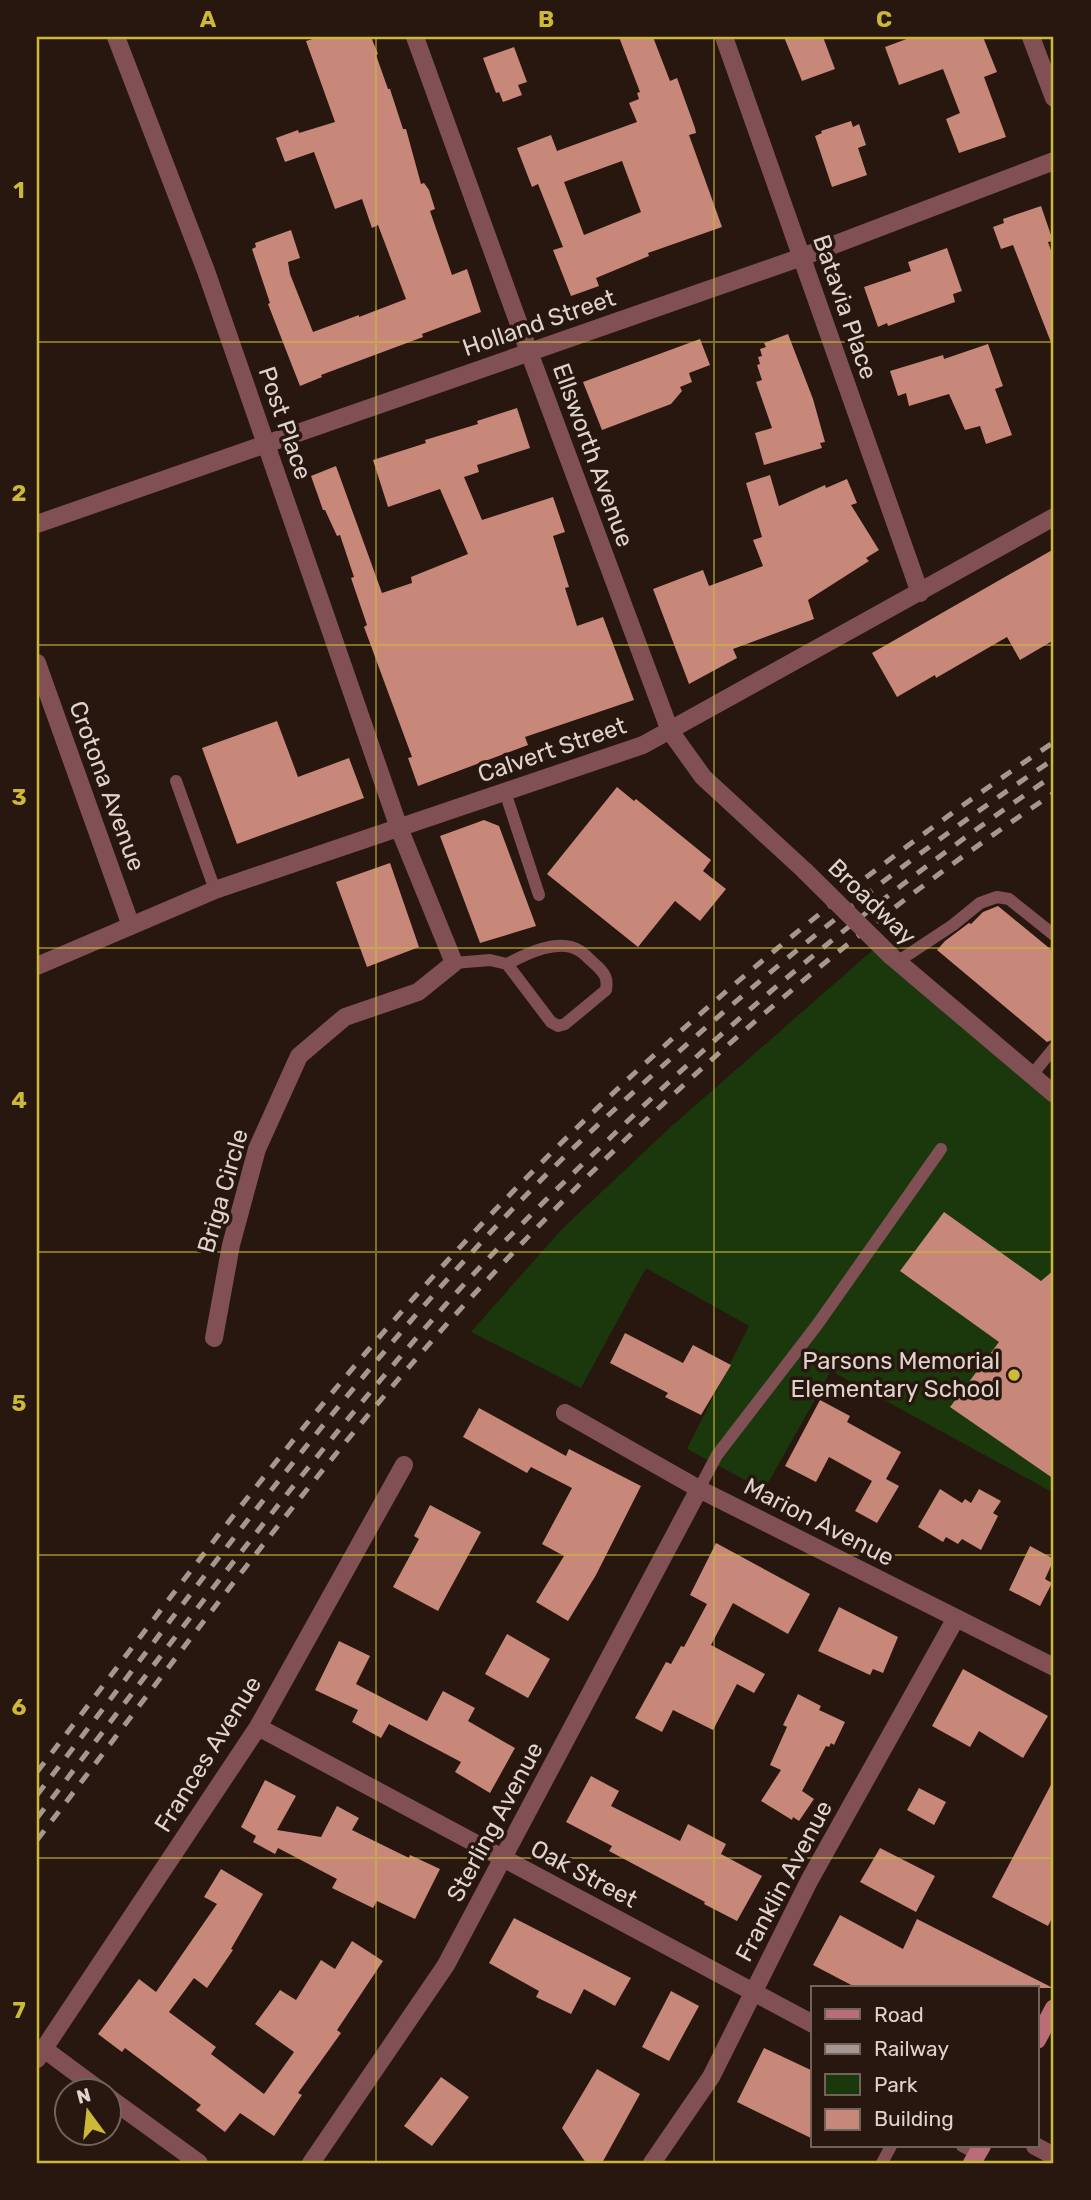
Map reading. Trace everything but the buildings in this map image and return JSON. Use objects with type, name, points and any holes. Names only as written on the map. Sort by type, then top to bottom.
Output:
[{"type":"street","name":"Post Place","points":[[116,37],[206,271],[399,828]]},
{"type":"street","name":"Ellsworth Avenue","points":[[415,37],[670,731]]},
{"type":"street","name":"Batavia Place","points":[[724,37],[920,593]]},
{"type":"street","points":[[1031,37],[1054,97]]},
{"type":"street","name":"Holland Street","points":[[37,524],[802,257],[1054,161]]},
{"type":"street","name":"Calvert Street","points":[[37,966],[215,891],[643,745],[1054,517]]},
{"type":"street","name":"Crotona Avenue","points":[[37,663],[131,926]]},
{"type":"street","name":"Broadway","points":[[670,731],[703,777],[805,871],[894,959],[1054,1094]]},
{"type":"street","points":[[399,828],[454,963]]},
{"type":"street","name":"Briga Circle","points":[[214,1338],[231,1245],[257,1149],[299,1056],[345,1017],[418,992],[454,963]]},
{"type":"street","name":"Marion Avenue","points":[[565,1413],[699,1489],[1054,1667]]},
{"type":"street","name":"Frances Avenue","points":[[40,2054],[258,1727],[404,1465]]},
{"type":"street","name":"Sterling Avenue","points":[[311,2163],[446,1965],[699,1489]]},
{"type":"street","name":"Franklin Avenue","points":[[652,2163],[711,2077],[809,1881],[956,1618]]},
{"type":"street","name":"Oak Street","points":[[258,1727],[811,2023]]},
{"type":"street","points":[[1038,2038],[1054,2008]]},
{"type":"street","points":[[40,2054],[80,2078]]},
{"type":"street","points":[[122,2106],[199,2163]]},
{"type":"street","points":[[1038,2148],[1054,2156]]},
{"type":"lane","points":[[176,781],[215,891]]},
{"type":"lane","points":[[505,792],[539,895]]},
{"type":"lane","points":[[894,959],[953,925],[980,903],[997,897],[1009,899],[1054,935]]},
{"type":"lane","points":[[454,963],[490,960],[507,964],[545,948],[564,946],[578,949],[605,974],[608,981],[606,990],[565,1024],[558,1026],[551,1022],[507,964]]},
{"type":"lane","points":[[1031,1076],[1054,1048]]},
{"type":"lane","points":[[699,1489],[718,1455],[817,1325],[941,1149]]},
{"type":"green space","points":[[874,949],[1054,1103],[1054,1493],[831,1371],[764,1490],[687,1449],[749,1326],[646,1268],[581,1388],[471,1332],[562,1229],[674,1124]]},
{"type":"railway","points":[[37,1772],[224,1528],[369,1349],[491,1214],[565,1139],[720,997],[801,929],[883,864],[1054,742]]},
{"type":"railway","points":[[37,1795],[338,1407],[467,1258],[534,1187],[643,1083],[794,953],[878,885],[1054,759]]},
{"type":"railway","points":[[37,1818],[234,1561],[335,1435],[440,1311],[502,1245],[662,1088],[769,993],[937,858],[1054,775]]},
{"type":"railway","points":[[37,1840],[293,1507],[400,1378],[523,1242],[665,1102],[815,971],[972,850],[1054,793]]},
{"type":"place","name":"Parsons Memorial Elementary School","points":[[1014,1375]]}]
